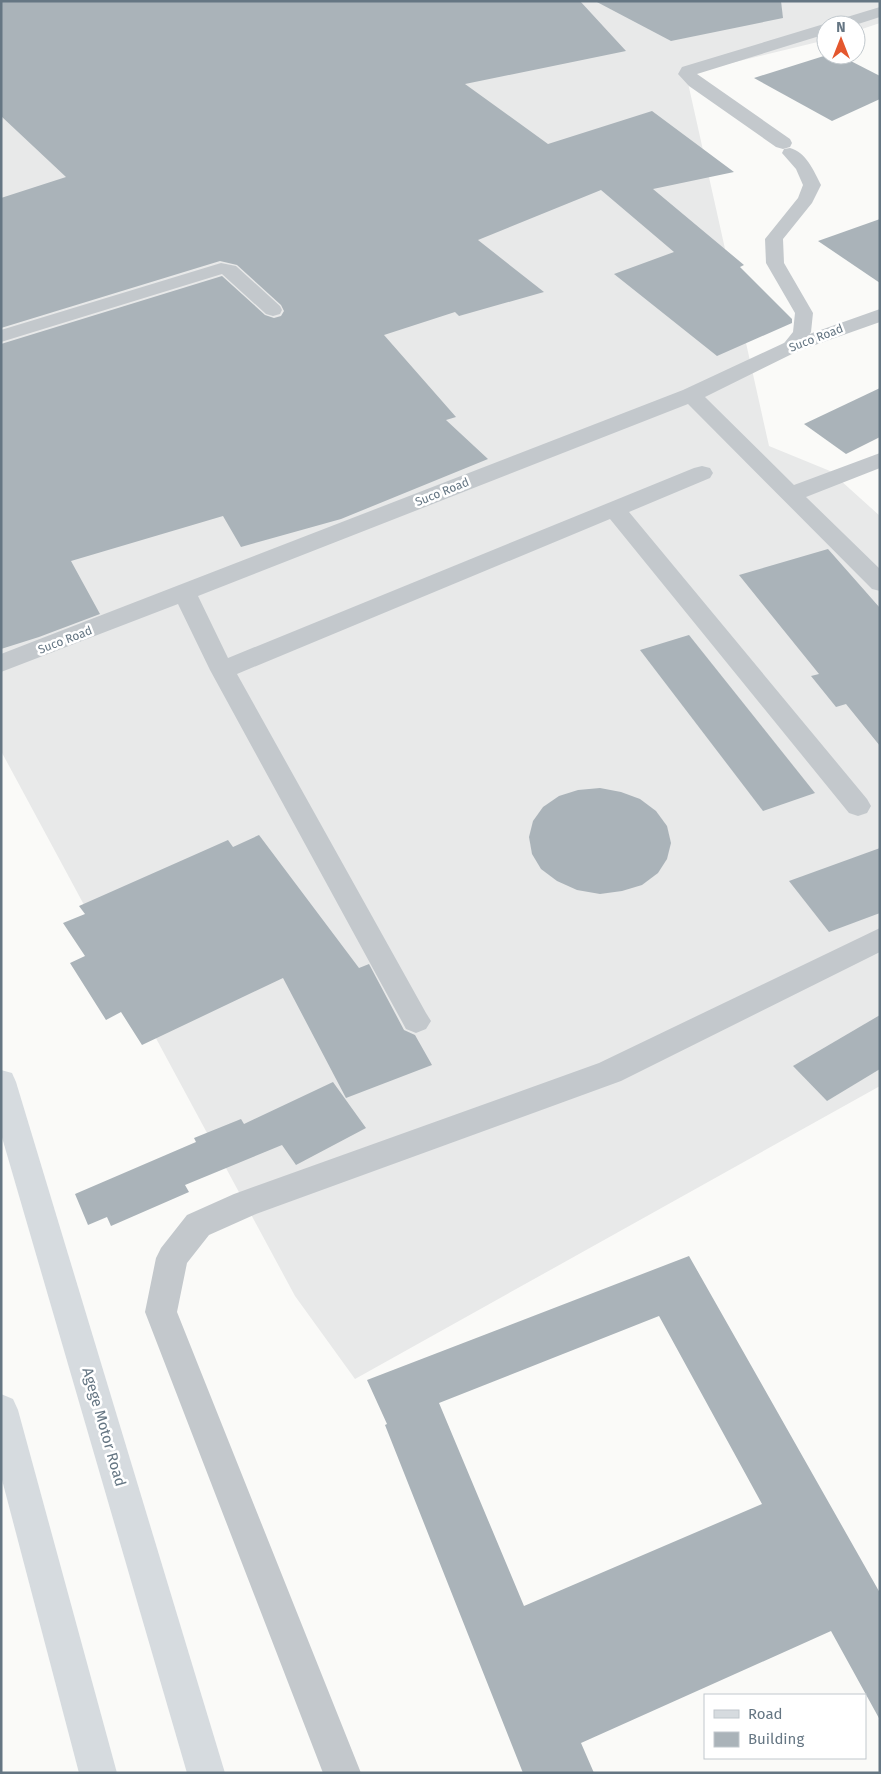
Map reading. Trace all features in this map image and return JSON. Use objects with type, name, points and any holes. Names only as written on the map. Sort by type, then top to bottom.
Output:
[{"type":"main road","name":"Agege Motor Road","points":[[1,1082],[206,1773]]},
{"type":"main road","points":[[1,1410],[98,1773]]},
{"type":"street","points":[[866,16],[880,12]]},
{"type":"street","points":[[786,148],[695,82],[687,74],[688,71],[816,31]]},
{"type":"street","name":"Suco Road","points":[[1,664],[185,594],[691,395],[791,347],[880,315]]},
{"type":"street","points":[[691,395],[880,583]]},
{"type":"street","points":[[792,494],[880,460]]},
{"type":"street","points":[[222,670],[702,473]]},
{"type":"street","points":[[614,509],[858,806]]},
{"type":"street","points":[[185,594],[222,670],[416,1021]]},
{"type":"street","points":[[342,1773],[161,1312],[172,1258],[198,1225],[245,1204],[610,1072],[880,939]]},
{"type":"lane","points":[[786,148],[804,167],[812,186],[806,199],[774,239],[775,263],[804,314],[802,332],[791,347]]},
{"type":"lane","points":[[1,336],[221,268],[230,270],[273,310]]},
{"type":"shaded area","points":[[1,1],[880,1],[880,23],[866,28],[866,15],[816,15],[816,42],[686,74],[769,446],[830,471],[880,516],[880,1086],[355,1379],[295,1296],[1,751]]},
{"type":"building","points":[[1,1],[580,1],[626,51],[465,84],[548,144],[652,111],[734,172],[653,189],[744,265],[740,267],[792,319],[792,323],[717,356],[614,274],[674,252],[601,190],[478,240],[544,292],[459,316],[455,312],[384,335],[456,417],[446,420],[488,459],[341,519],[241,547],[223,516],[71,561],[100,614],[1,649],[1,344],[222,276],[265,315],[274,318],[281,316],[284,311],[281,305],[237,265],[220,261],[1,328],[1,198],[66,177],[1,116]]},
{"type":"building","points":[[595,1],[781,1],[783,18],[671,41]]},
{"type":"building","points":[[816,58],[816,65],[859,65],[880,76],[880,99],[832,121],[754,78]]},
{"type":"building","points":[[880,219],[880,283],[818,241]]},
{"type":"building","points":[[880,388],[880,437],[846,454],[804,424]]},
{"type":"building","points":[[828,549],[880,608],[880,746],[846,704],[836,707],[811,676],[819,674],[739,575]]},
{"type":"building","points":[[689,635],[815,793],[763,811],[640,650]]},
{"type":"building","points":[[600,788],[621,792],[640,799],[656,811],[667,826],[671,843],[667,859],[658,873],[642,885],[622,891],[600,894],[577,890],[557,881],[541,869],[532,854],[529,837],[533,821],[543,807],[559,796],[578,790]]},
{"type":"building","points":[[259,835],[359,968],[369,964],[404,1030],[415,1035],[432,1065],[346,1098],[283,978],[142,1045],[121,1012],[106,1020],[70,963],[85,956],[63,923],[85,914],[79,906],[228,840],[233,847]]},
{"type":"building","points":[[880,848],[880,913],[829,932],[789,881]]},
{"type":"building","points":[[880,1015],[880,1069],[827,1101],[793,1066]]},
{"type":"building","points":[[333,1082],[366,1128],[296,1165],[282,1145],[185,1185],[189,1192],[111,1226],[107,1217],[88,1225],[75,1194],[196,1142],[194,1138],[241,1119],[244,1124]]},
{"type":"building","points":[[689,1256],[880,1593],[880,1720],[831,1631],[581,1743],[594,1773],[523,1773],[385,1425],[387,1424],[367,1380]],"holes":[[[659,1316],[762,1504],[524,1606],[439,1403]]]}]
